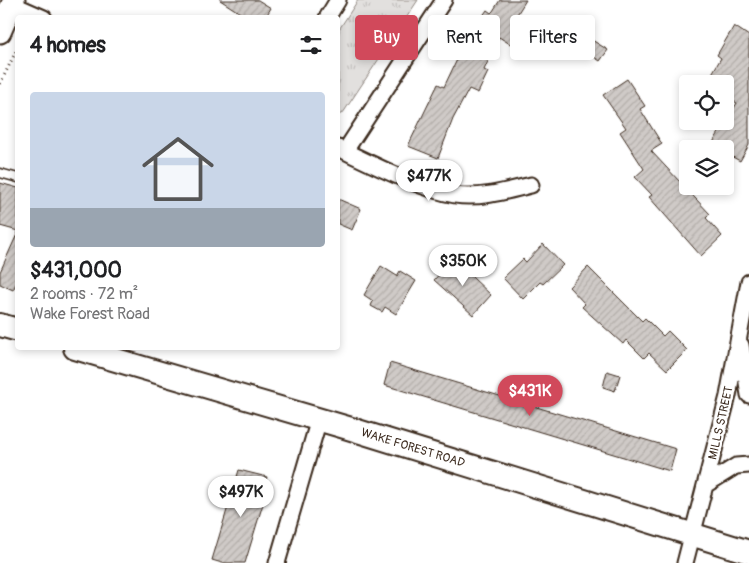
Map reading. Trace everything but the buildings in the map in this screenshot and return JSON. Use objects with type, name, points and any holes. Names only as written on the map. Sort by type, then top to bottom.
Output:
[{"type":"main road","points":[[0,32],[13,2]]},
{"type":"main road","points":[[0,324],[15,329]]},
{"type":"main road","name":"WAKE FOREST ROAD","points":[[82,350],[319,419],[749,552]]},
{"type":"street","points":[[329,15],[338,0]]},
{"type":"street","points":[[444,0],[341,149],[411,180],[455,195],[493,194],[530,186]]},
{"type":"street","points":[[13,2],[38,15]]},
{"type":"street","name":"MILLS STREET","points":[[686,563],[728,396],[749,282]]},
{"type":"street","points":[[739,333],[749,395]]},
{"type":"street","points":[[277,563],[319,419]]},
{"type":"street","points":[[707,484],[736,466],[749,465]]},
{"type":"lane","points":[[0,173],[15,177]]},
{"type":"path","points":[[0,84],[15,53]]},
{"type":"green space","points":[[358,0],[418,0],[408,15],[355,15],[355,60],[378,60],[343,113],[340,114],[340,28]]}]
